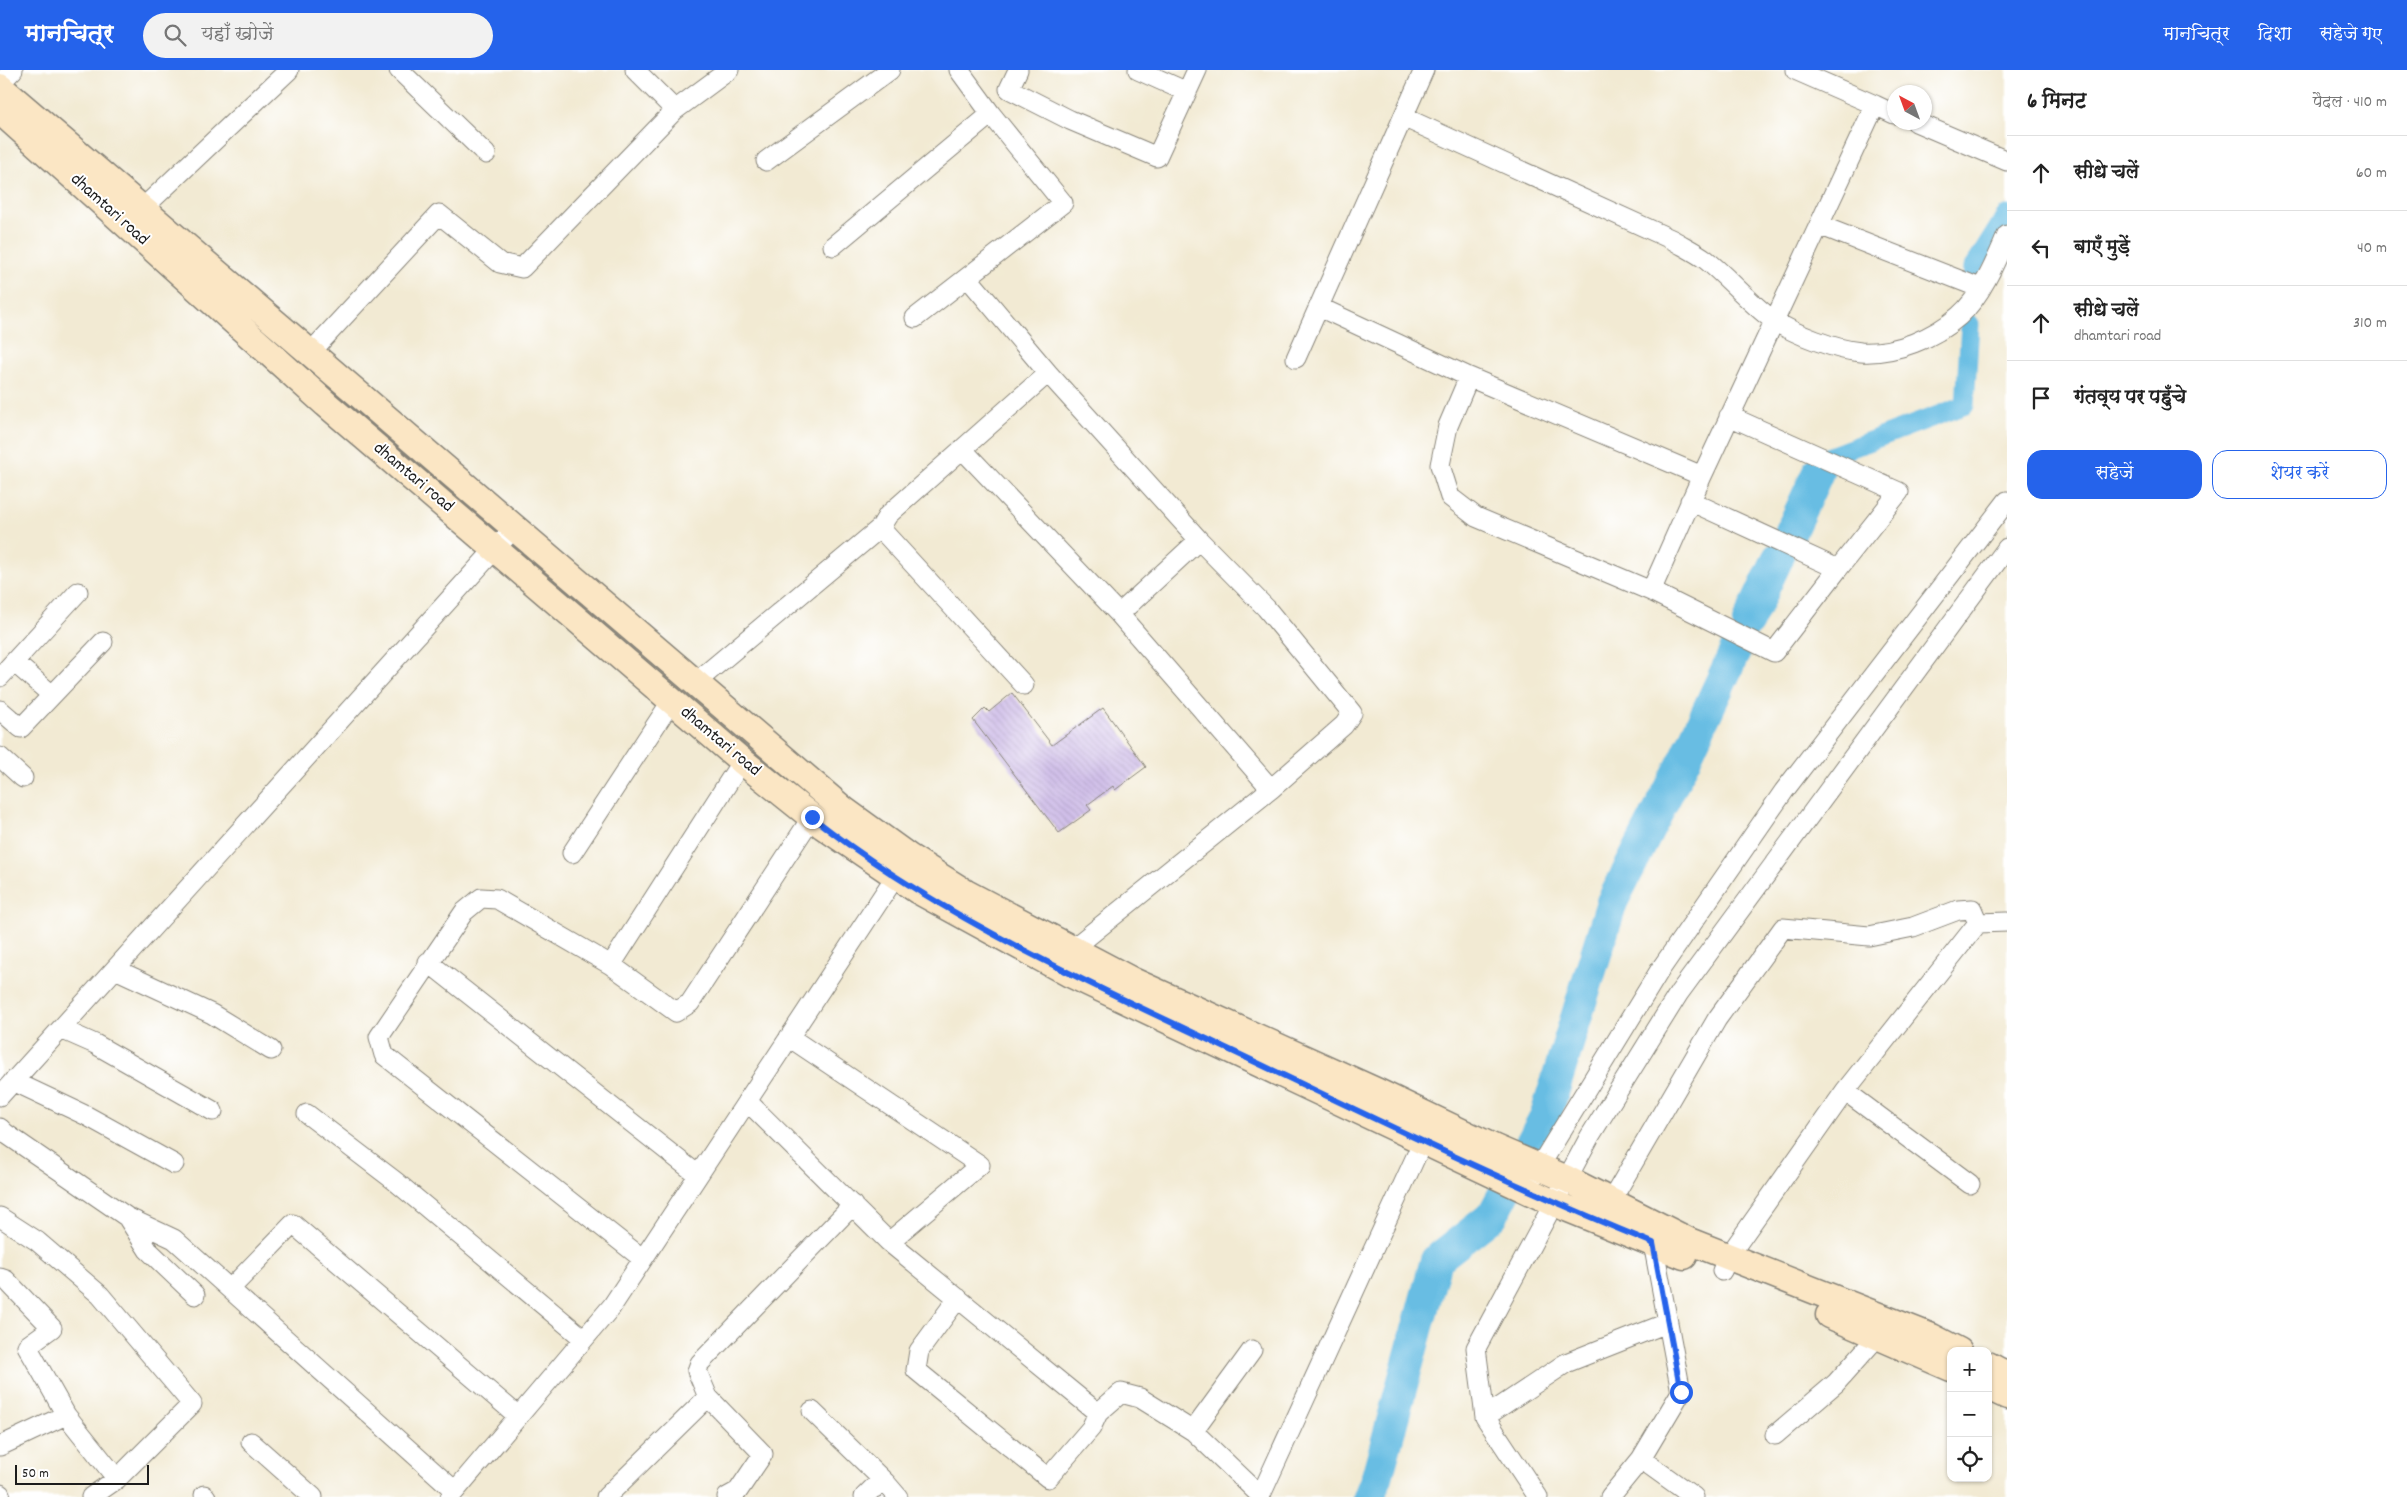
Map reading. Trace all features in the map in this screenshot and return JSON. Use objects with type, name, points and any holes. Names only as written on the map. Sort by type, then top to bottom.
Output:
[{"type":"main road","points":[[0,87],[844,810],[902,866],[966,894],[1070,950],[1133,981],[1433,1118],[1490,1159],[1531,1178],[1554,1203],[1653,1243],[1725,1264],[1932,1338],[1950,1347]]},
{"type":"main road","name":"dhamtari road","points":[[0,111],[326,404],[742,761],[812,817],[902,866],[917,890],[1070,974],[1422,1141],[1490,1159]]},
{"type":"main road","points":[[1531,1178],[1567,1179],[1689,1241],[1725,1264],[1877,1337],[1947,1366]]},
{"type":"main road","points":[[1992,1368],[2007,1375]]},
{"type":"main road","points":[[1992,1389],[2007,1396]]},
{"type":"street","points":[[0,83],[12,70]]},
{"type":"street","points":[[142,209],[289,70]]},
{"type":"street","points":[[399,70],[486,154]]},
{"type":"street","points":[[635,70],[675,110]]},
{"type":"street","points":[[310,353],[439,214],[500,263],[522,268],[675,110],[729,70]]},
{"type":"street","points":[[766,161],[890,70]]},
{"type":"street","points":[[915,318],[1063,204],[991,114],[959,70]]},
{"type":"street","points":[[1018,70],[1009,89],[1070,120],[1157,157],[1198,70]]},
{"type":"street","points":[[1138,70],[1187,92]]},
{"type":"street","points":[[1296,358],[1424,70]]},
{"type":"street","points":[[1795,70],[1887,111]]},
{"type":"street","points":[[1651,591],[1729,416],[1875,105]]},
{"type":"street","points":[[833,246],[991,114]]},
{"type":"street","points":[[1403,117],[1673,240],[1705,259],[1744,296],[1774,320],[1810,339],[1861,352],[1899,348],[1936,333],[1960,315],[1989,277],[2007,235]]},
{"type":"street","points":[[1932,129],[2007,161]]},
{"type":"street","points":[[1819,225],[1980,288]]},
{"type":"street","points":[[968,278],[1048,373],[1199,540],[1266,608],[1352,713],[1344,726],[1271,789],[1070,950]]},
{"type":"street","points":[[1319,306],[1469,377],[1702,476]]},
{"type":"street","points":[[695,683],[880,528],[888,515],[1048,373]]},
{"type":"street","points":[[1469,377],[1448,426],[1440,465],[1450,497],[1476,517],[1651,591],[1774,652],[1899,492],[1729,416]]},
{"type":"street","points":[[963,450],[1119,614],[1271,789]]},
{"type":"street","points":[[1690,501],[1838,569]]},
{"type":"street","points":[[1531,1178],[1660,970],[1784,791],[2007,501]]},
{"type":"street","points":[[0,1096],[514,528]]},
{"type":"street","points":[[880,528],[1024,685]]},
{"type":"street","points":[[1119,614],[1199,540]]},
{"type":"street","points":[[1538,1497],[1485,1417],[1476,1348],[1590,1136],[1679,993],[2007,548]]},
{"type":"street","points":[[52,695],[4,671],[78,592]]},
{"type":"street","points":[[0,710],[21,728],[103,642]]},
{"type":"street","points":[[572,853],[667,708],[674,702]]},
{"type":"street","points":[[0,757],[23,778]]},
{"type":"street","points":[[611,965],[742,761]]},
{"type":"street","points":[[643,1259],[384,1055],[379,1037],[428,962],[464,912],[481,898],[497,899],[611,965],[676,1012],[690,1003],[812,817]]},
{"type":"street","points":[[0,1128],[127,1217],[174,1239],[452,1494],[612,1306],[902,866]]},
{"type":"street","points":[[1611,1201],[1718,1019],[1783,928],[1869,936],[1913,927],[1958,910],[1972,909],[1978,922]]},
{"type":"street","points":[[1978,922],[2007,922]]},
{"type":"street","points":[[1725,1264],[1845,1091],[1978,922]]},
{"type":"street","points":[[428,962],[698,1176]]},
{"type":"street","points":[[116,968],[212,1014],[271,1050]]},
{"type":"street","points":[[61,1029],[94,1044],[213,1111]]},
{"type":"street","points":[[789,1038],[980,1165],[889,1242]]},
{"type":"street","points":[[13,1081],[87,1116],[174,1164]]},
{"type":"street","points":[[1845,1091],[1970,1184]]},
{"type":"street","points":[[747,1101],[889,1242],[1098,1413]]},
{"type":"street","points":[[307,1114],[395,1181],[584,1339]]},
{"type":"street","points":[[958,1298],[920,1351],[916,1370],[1048,1478],[1091,1428],[1098,1413],[1121,1393],[1140,1398],[1193,1431],[1260,1496],[1433,1118]]},
{"type":"street","points":[[736,1495],[763,1454],[708,1397],[697,1371],[700,1363],[852,1205]]},
{"type":"street","points":[[0,1217],[37,1241],[100,1295],[192,1404],[117,1479],[92,1497]]},
{"type":"street","points":[[127,1217],[148,1250],[195,1295]]},
{"type":"street","points":[[230,1289],[293,1224],[518,1416]]},
{"type":"street","points":[[1610,1497],[1641,1459],[1681,1392],[1653,1243]]},
{"type":"street","points":[[0,1278],[6,1280],[52,1328],[27,1346],[66,1415],[117,1479]]},
{"type":"street","points":[[1485,1417],[1566,1363],[1667,1323]]},
{"type":"street","points":[[1775,1436],[1836,1384],[1877,1337]]},
{"type":"street","points":[[1193,1431],[1252,1350]]},
{"type":"street","points":[[606,1497],[708,1397]]},
{"type":"street","points":[[812,1411],[892,1490]]},
{"type":"street","points":[[0,1446],[66,1415]]},
{"type":"street","points":[[251,1442],[312,1497]]},
{"type":"street","points":[[1641,1459],[1694,1497]]},
{"type":"street","points":[[864,1497],[872,1489],[892,1490]]},
{"type":"building","points":[[1012,693],[1052,745],[1103,708],[1146,767],[1115,790],[1113,786],[1087,805],[1091,810],[1059,833],[973,720],[985,708],[989,712]]},
{"type":"waterway","points":[[1972,278],[1973,268],[2006,215]]},
{"type":"waterway","points":[[1825,458],[1965,405],[1970,324]]},
{"type":"waterway","points":[[1791,531],[1818,472]]},
{"type":"waterway","points":[[1748,622],[1778,558]]},
{"type":"waterway","points":[[1369,1497],[1377,1477],[1436,1260],[1492,1216],[1546,1115],[1612,902],[1686,757],[1736,649]]},
{"type":"route","points":[[812,817],[917,890],[1070,974],[1554,1203],[1653,1243],[1681,1392]]}]
